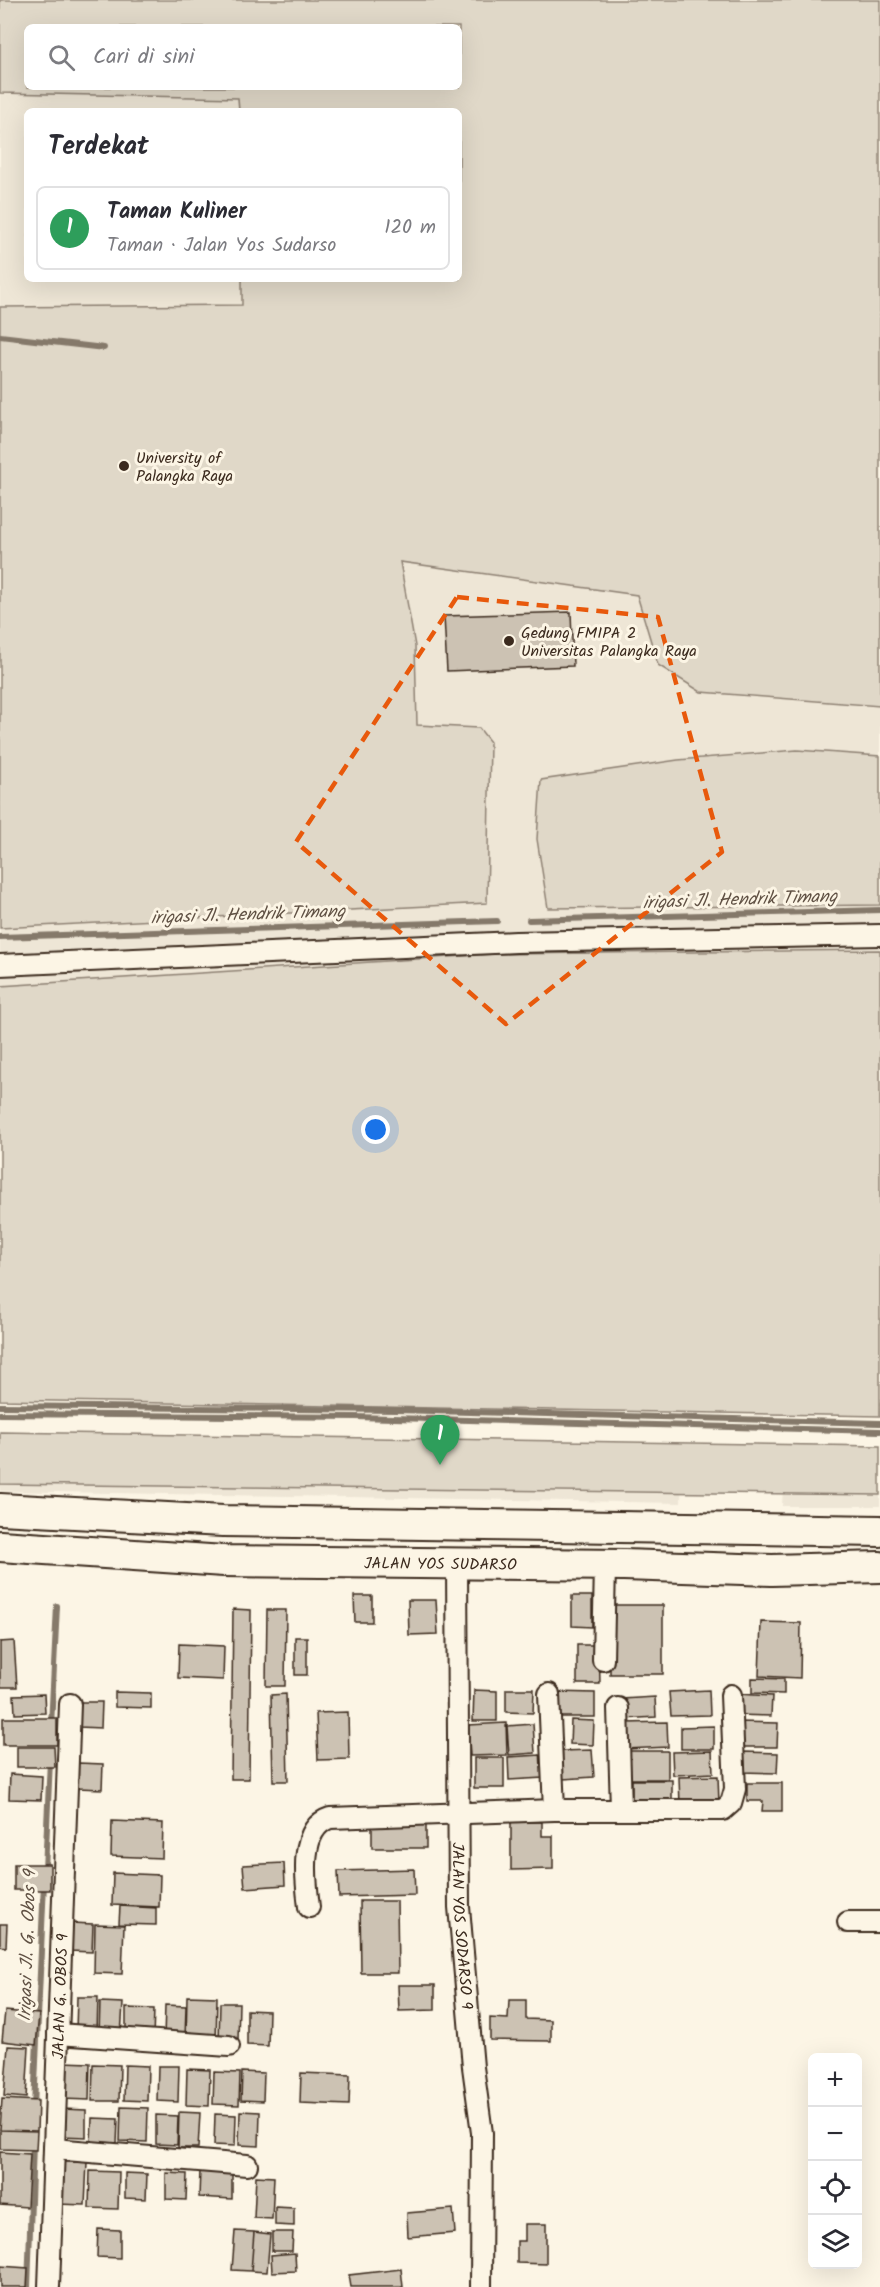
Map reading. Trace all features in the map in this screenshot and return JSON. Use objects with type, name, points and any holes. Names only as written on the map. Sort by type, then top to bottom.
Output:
[{"type":"main road","points":[[0,1509],[223,1521],[874,1531],[875,1567]]},
{"type":"main road","name":"JALAN YOS SUDARSO","points":[[0,1546],[224,1560],[605,1565],[772,1570],[875,1567]]},
{"type":"street","points":[[0,965],[516,942],[880,935]]},
{"type":"street","name":"JALAN YOS SODARSO 9","points":[[457,1563],[459,1907],[483,2148],[481,2287]]},
{"type":"street","points":[[603,1660],[605,1565]]},
{"type":"street","points":[[549,1694],[554,1810]]},
{"type":"street","points":[[309,1907],[305,1879],[309,1846],[312,1834],[324,1820],[554,1810],[723,1810],[732,1803],[735,1789],[731,1695]]},
{"type":"street","name":"JALAN G. OBOS 9","points":[[49,2287],[70,1704]]},
{"type":"street","points":[[618,1708],[621,1809]]},
{"type":"street","points":[[848,1922],[880,1922]]},
{"type":"street","points":[[58,2034],[229,2046]]},
{"type":"street","points":[[54,2149],[247,2165]]},
{"type":"highlighted area","points":[[457,597],[658,617],[722,852],[506,1024],[296,842]]},
{"type":"shaded area","name":"University of Palangka Raya","points":[[0,0],[24,24],[24,90],[250,90],[250,108],[24,108],[24,282],[256,282],[880,547],[880,1025],[0,1042]]},
{"type":"shaded area","points":[[0,0],[880,0],[880,706],[701,692],[658,665],[637,595],[400,562],[415,646],[417,725],[479,728],[490,742],[487,903],[0,928],[0,307],[242,305],[242,282],[462,282],[462,108],[239,108],[238,98],[0,93]]},
{"type":"shaded area","points":[[797,750],[880,756],[880,905],[548,908],[537,839],[541,780],[678,760]]},
{"type":"shaded area","points":[[880,950],[880,1416],[0,1400],[0,986],[495,954]]},
{"type":"shaded area","points":[[0,1432],[880,1446],[880,1495],[0,1484]]},
{"type":"shaded area","points":[[0,1436],[683,1443],[681,1503],[0,1491]]},
{"type":"shaded area","points":[[785,1445],[880,1446],[880,1506],[782,1506]]},
{"type":"building","name":"Gedung FMIPA 2 Universitas Palangka Raya","points":[[571,612],[573,666],[447,671],[444,616]]},
{"type":"building","points":[[354,1596],[372,1596],[372,1622],[355,1622]]},
{"type":"building","points":[[572,1596],[592,1596],[592,1627],[572,1626]]},
{"type":"building","points":[[408,1600],[436,1600],[438,1634],[409,1635]]},
{"type":"building","points":[[610,1605],[663,1605],[663,1674],[610,1674]]},
{"type":"building","points":[[233,1609],[251,1610],[249,1779],[231,1779]]},
{"type":"building","points":[[267,1610],[286,1610],[285,1686],[266,1686]]},
{"type":"building","points":[[761,1622],[801,1623],[800,1678],[759,1676]]},
{"type":"building","points":[[295,1637],[307,1637],[307,1675],[295,1675]]},
{"type":"building","points":[[14,1641],[17,1687],[0,1687],[0,1642]]},
{"type":"building","points":[[179,1644],[224,1646],[223,1680],[178,1678]]},
{"type":"building","points":[[577,1645],[599,1645],[600,1684],[577,1684]]},
{"type":"building","points":[[752,1678],[784,1679],[784,1694],[752,1693]]},
{"type":"building","points":[[506,1689],[534,1689],[533,1713],[506,1712]]},
{"type":"building","points":[[474,1690],[497,1691],[497,1721],[473,1721]]},
{"type":"building","points":[[709,1690],[710,1715],[671,1716],[669,1692]]},
{"type":"building","points":[[115,1692],[151,1693],[151,1708],[115,1707]]},
{"type":"building","points":[[553,1692],[595,1693],[595,1717],[553,1717]]},
{"type":"building","points":[[44,1694],[45,1713],[15,1714],[14,1695]]},
{"type":"building","points":[[286,1694],[288,1781],[273,1781],[271,1695]]},
{"type":"building","points":[[737,1694],[772,1696],[771,1716],[736,1715]]},
{"type":"building","points":[[655,1697],[656,1717],[623,1719],[622,1699]]},
{"type":"building","points":[[80,1702],[102,1702],[101,1728],[79,1727]]},
{"type":"building","points":[[348,1712],[349,1759],[318,1760],[316,1713]]},
{"type":"building","points":[[3,1718],[57,1718],[57,1745],[3,1745]]},
{"type":"building","points":[[571,1720],[594,1721],[593,1745],[570,1744]]},
{"type":"building","points":[[667,1722],[668,1747],[626,1749],[625,1723]]},
{"type":"building","points":[[737,1722],[778,1723],[777,1747],[737,1747]]},
{"type":"building","points":[[506,1723],[507,1755],[470,1756],[468,1725]]},
{"type":"building","points":[[533,1724],[535,1753],[509,1755],[507,1726]]},
{"type":"building","points":[[714,1726],[714,1749],[681,1749],[681,1727]]},
{"type":"building","points":[[17,1747],[54,1747],[55,1767],[17,1767]]},
{"type":"building","points":[[592,1750],[594,1777],[563,1779],[561,1751]]},
{"type":"building","points":[[628,1751],[668,1751],[668,1779],[628,1779]]},
{"type":"building","points":[[712,1751],[713,1773],[673,1775],[672,1752]]},
{"type":"building","points":[[742,1752],[778,1753],[777,1773],[741,1772]]},
{"type":"building","points":[[541,1755],[543,1778],[509,1780],[508,1757]]},
{"type":"building","points":[[474,1758],[504,1758],[504,1788],[474,1788]]},
{"type":"building","points":[[78,1763],[103,1764],[102,1789],[78,1788]]},
{"type":"building","points":[[10,1774],[42,1776],[41,1800],[9,1799]]},
{"type":"building","points":[[718,1776],[719,1804],[680,1805],[679,1777]]},
{"type":"building","points":[[632,1780],[672,1780],[672,1806],[632,1806]]},
{"type":"building","points":[[747,1783],[782,1783],[782,1811],[762,1811],[763,1801],[747,1801]]},
{"type":"building","points":[[112,1821],[163,1823],[162,1858],[111,1856]]},
{"type":"building","points":[[511,1822],[542,1822],[542,1836],[553,1836],[553,1869],[511,1870]]},
{"type":"building","points":[[372,1825],[426,1825],[426,1848],[372,1848]]},
{"type":"building","points":[[284,1863],[285,1885],[245,1888],[243,1865]]},
{"type":"building","points":[[14,1864],[50,1864],[50,1890],[14,1890]]},
{"type":"building","points":[[414,1869],[415,1895],[339,1897],[338,1871]]},
{"type":"building","points":[[113,1873],[160,1875],[159,1907],[112,1905]]},
{"type":"building","points":[[360,1901],[397,1901],[398,1973],[361,1973]]},
{"type":"building","points":[[120,1906],[156,1908],[156,1925],[119,1924]]},
{"type":"building","points":[[71,1923],[93,1924],[92,1952],[70,1951]]},
{"type":"building","points":[[0,1924],[7,1924],[6,1947],[0,1946]]},
{"type":"building","points":[[95,1924],[124,1925],[122,1974],[94,1973]]},
{"type":"building","points":[[398,1985],[435,1985],[435,2010],[399,2011]]},
{"type":"building","points":[[187,1996],[217,1997],[216,2043],[186,2042]]},
{"type":"building","points":[[77,1997],[98,1997],[97,2032],[76,2031]]},
{"type":"building","points":[[509,2000],[526,2000],[526,2019],[551,2020],[551,2041],[490,2040],[490,2018],[508,2019]]},
{"type":"building","points":[[100,2002],[123,2003],[121,2035],[99,2034]]},
{"type":"building","points":[[220,2003],[239,2003],[238,2041],[219,2040]]},
{"type":"building","points":[[165,2005],[186,2006],[185,2038],[164,2038]]},
{"type":"building","points":[[126,2008],[154,2009],[153,2037],[126,2036]]},
{"type":"building","points":[[247,2010],[269,2011],[268,2046],[247,2045]]},
{"type":"building","points":[[5,2011],[39,2014],[36,2045],[2,2041]]},
{"type":"building","points":[[8,2046],[29,2047],[26,2098],[4,2096]]},
{"type":"building","points":[[63,2062],[90,2063],[89,2100],[62,2099]]},
{"type":"building","points":[[93,2064],[120,2065],[119,2101],[92,2101]]},
{"type":"building","points":[[125,2065],[148,2066],[147,2101],[124,2100]]},
{"type":"building","points":[[158,2066],[179,2066],[178,2102],[157,2101]]},
{"type":"building","points":[[187,2069],[210,2070],[209,2106],[186,2105]]},
{"type":"building","points":[[214,2072],[240,2073],[239,2105],[213,2104]]},
{"type":"building","points":[[242,2072],[264,2073],[263,2101],[241,2100]]},
{"type":"building","points":[[301,2073],[350,2075],[349,2105],[300,2103]]},
{"type":"building","points":[[2,2099],[38,2101],[37,2131],[0,2130]]},
{"type":"building","points":[[121,2107],[148,2108],[147,2142],[120,2141]]},
{"type":"building","points":[[62,2109],[86,2110],[86,2137],[61,2136]]},
{"type":"building","points":[[240,2111],[260,2112],[259,2146],[239,2145]]},
{"type":"building","points":[[179,2112],[200,2113],[198,2148],[178,2148]]},
{"type":"building","points":[[215,2114],[236,2115],[235,2146],[214,2145]]},
{"type":"building","points":[[156,2115],[178,2116],[177,2145],[156,2144]]},
{"type":"building","points":[[92,2118],[118,2119],[117,2143],[91,2142]]},
{"type":"building","points":[[0,2130],[37,2131],[36,2150],[0,2149]]},
{"type":"building","points":[[0,2152],[30,2154],[27,2207],[0,2205]]},
{"type":"building","points":[[58,2162],[87,2162],[85,2205],[57,2204]]},
{"type":"building","points":[[200,2170],[232,2171],[232,2199],[199,2197]]},
{"type":"building","points":[[90,2171],[119,2172],[118,2209],[89,2208]]},
{"type":"building","points":[[125,2173],[147,2174],[146,2199],[125,2198]]},
{"type":"building","points":[[166,2173],[187,2174],[186,2200],[166,2199]]},
{"type":"building","points":[[256,2176],[274,2177],[272,2219],[254,2218]]},
{"type":"building","points":[[275,2207],[294,2208],[294,2226],[275,2225]]},
{"type":"building","points":[[453,2209],[455,2233],[408,2237],[407,2213]]},
{"type":"building","points":[[525,2224],[546,2224],[546,2264],[517,2263],[517,2241],[525,2241]]},
{"type":"building","points":[[98,2229],[120,2230],[120,2258],[97,2257]]},
{"type":"building","points":[[235,2231],[254,2232],[251,2271],[232,2270]]},
{"type":"building","points":[[254,2232],[270,2234],[267,2272],[251,2271]]},
{"type":"building","points":[[272,2232],[293,2232],[292,2251],[272,2251]]},
{"type":"building","points":[[295,2253],[296,2271],[272,2272],[271,2255]]},
{"type":"building","points":[[0,2266],[28,2268],[27,2287],[0,2287]]},
{"type":"building","points":[[401,2269],[403,2287],[351,2287],[349,2275]]},
{"type":"waterway","name":"irigasi Jl. Hendrik Timang","points":[[0,336],[104,348]]},
{"type":"waterway","name":"irigasi Jl. Hendrik Timang","points":[[529,920],[880,910]]},
{"type":"waterway","name":"irigasi Jl. Hendrik Timang","points":[[0,937],[497,921]]},
{"type":"waterway","points":[[0,1406],[395,1410],[880,1423]]},
{"type":"waterway","points":[[0,1414],[355,1417],[880,1431]]},
{"type":"waterway","name":"Irigasi Jl. G. Obos 9","points":[[51,1726],[57,1606]]},
{"type":"waterway","name":"Irigasi Jl. G. Obos 9","points":[[45,1870],[50,1760]]},
{"type":"waterway","name":"Irigasi Jl. G. Obos 9","points":[[34,2107],[44,1883]]},
{"type":"waterway","name":"Irigasi Jl. G. Obos 9","points":[[28,2287],[33,2144]]},
{"type":"place","name":"University of Palangka Raya","points":[[124,466]]},
{"type":"place","name":"Gedung FMIPA 2 Universitas Palangka Raya","points":[[509,641]]},
{"type":"place","name":"Taman Kuliner","points":[[440,1465]]}]
